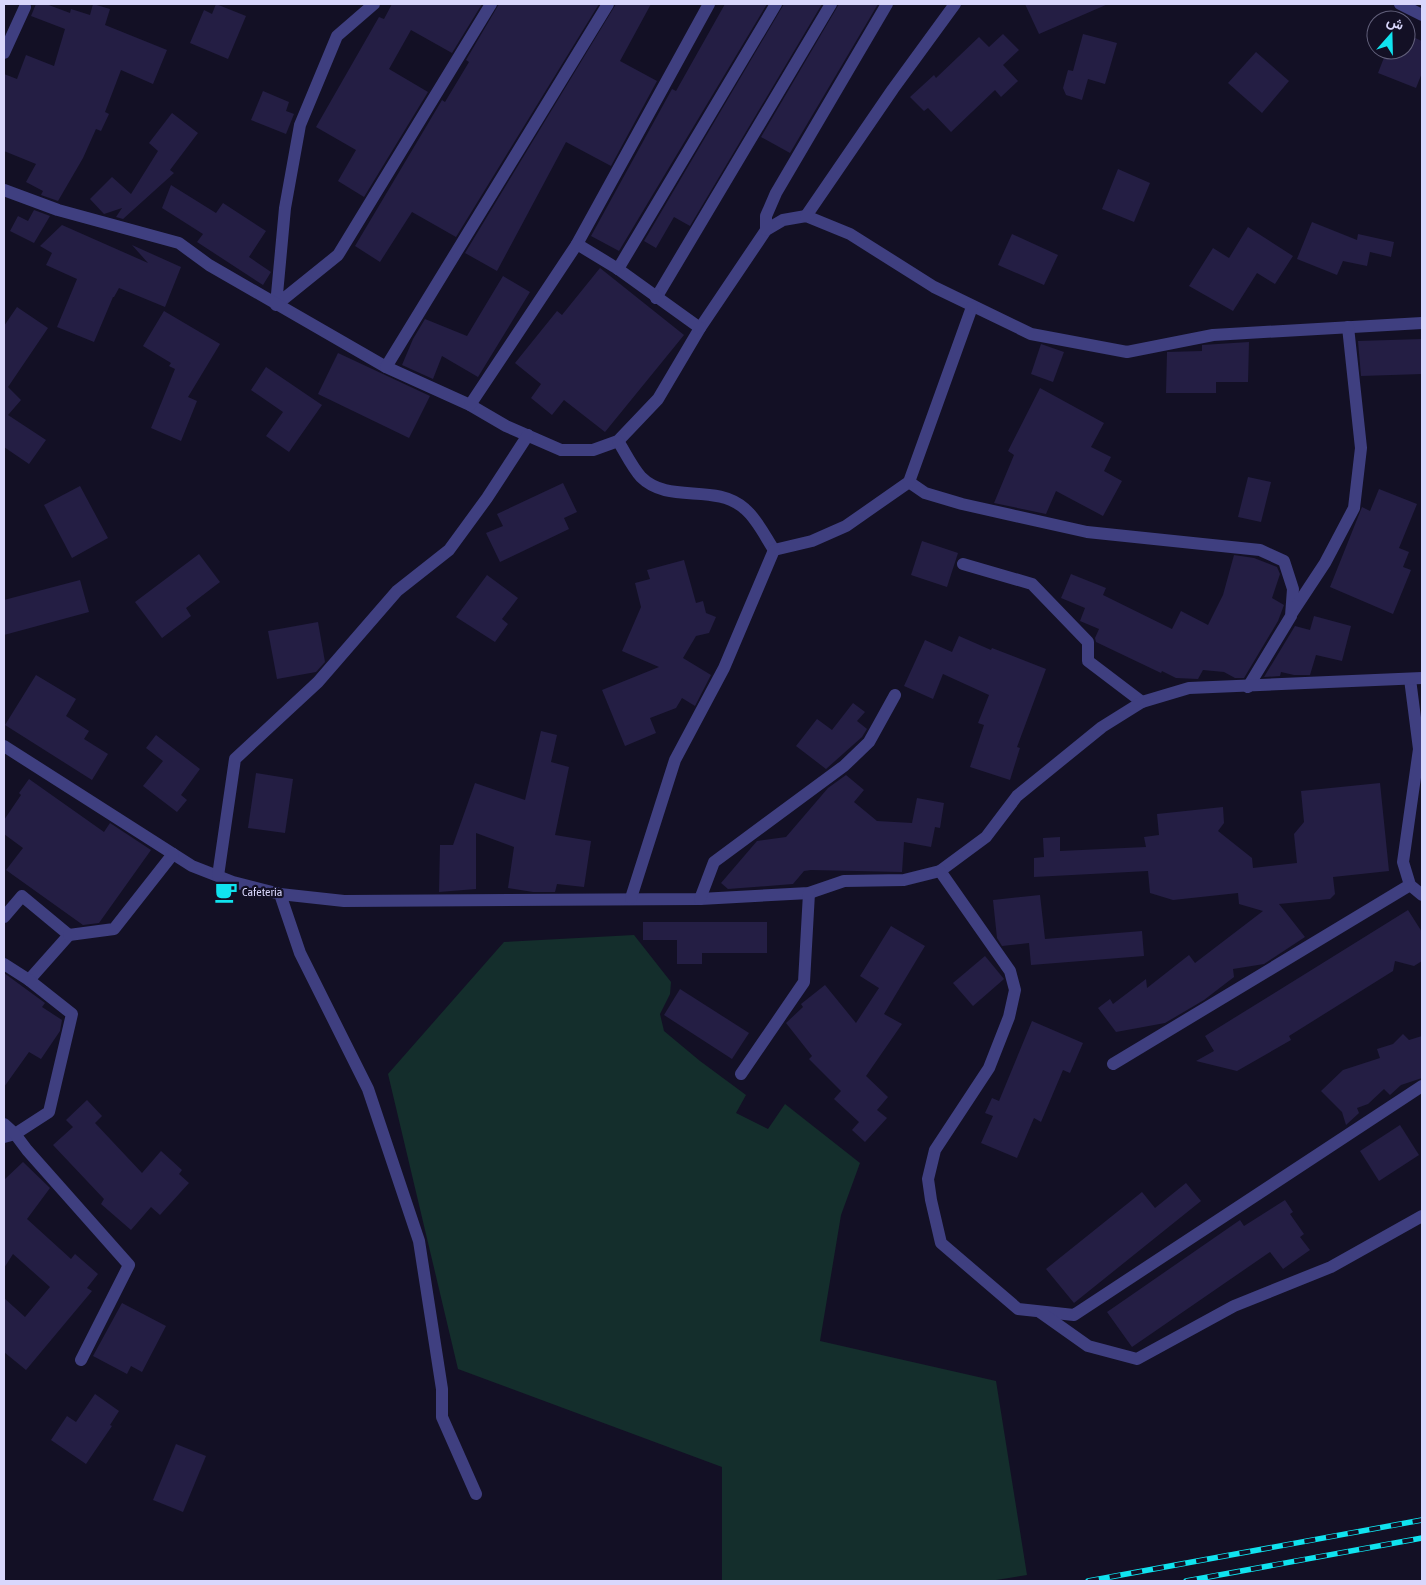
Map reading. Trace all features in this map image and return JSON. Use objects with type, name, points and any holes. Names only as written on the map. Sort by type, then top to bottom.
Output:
[{"type":"street","points":[[276,305],[285,208],[300,125],[337,36],[374,4]]},
{"type":"street","points":[[276,305],[338,255],[491,4]]},
{"type":"street","points":[[386,367],[608,4]]},
{"type":"street","points":[[470,405],[577,244],[709,4]]},
{"type":"street","points":[[618,269],[776,4]]},
{"type":"street","points":[[656,298],[831,4]]},
{"type":"street","points":[[766,230],[766,216],[776,193],[887,4]]},
{"type":"street","points":[[806,216],[893,89],[955,4]]},
{"type":"street","points":[[1400,4],[1422,15]]},
{"type":"street","points":[[4,53],[25,8]]},
{"type":"street","points":[[4,190],[58,210],[179,244],[209,265],[276,305],[386,367],[470,405],[506,426],[561,450],[593,450],[618,441],[658,399],[700,328],[766,230],[783,220],[806,216],[850,234],[934,288],[1031,334],[1127,352],[1213,334],[1422,322]]},
{"type":"street","points":[[577,244],[618,269],[700,328]]},
{"type":"street","points":[[774,550],[812,541],[846,526],[909,482],[972,307]]},
{"type":"street","points":[[1248,687],[1325,563],[1354,508],[1361,448],[1348,327]]},
{"type":"street","points":[[218,876],[235,759],[318,682],[397,590],[449,550],[488,498],[528,435]]},
{"type":"street","points":[[618,441],[642,477],[668,492],[702,492],[728,498],[746,510],[774,550]]},
{"type":"street","points":[[909,482],[925,493],[962,504],[1087,532],[1260,550],[1284,561],[1293,589],[1291,616]]},
{"type":"street","points":[[631,898],[675,760],[724,668],[774,550]]},
{"type":"street","points":[[963,564],[1032,584],[1088,642],[1088,661],[1142,702]]},
{"type":"street","points":[[4,746],[192,866],[233,882],[280,894],[344,901],[700,899],[809,893],[844,881],[904,880],[940,871],[986,837],[1018,796],[1102,727],[1142,702],[1189,688],[1248,687],[1416,678],[1419,749],[1403,862],[1410,885],[1422,895]]},
{"type":"street","points":[[700,899],[714,862],[844,766],[869,742],[895,695]]},
{"type":"street","points":[[29,980],[69,935],[114,928],[174,854]]},
{"type":"street","points":[[940,871],[1010,971],[1015,990],[1009,1017],[989,1068],[935,1150],[928,1179],[941,1244],[1018,1309],[1074,1314],[1422,1086]]},
{"type":"street","points":[[1113,1064],[1410,885]]},
{"type":"street","points":[[741,1074],[804,982],[809,893]]},
{"type":"street","points":[[280,894],[300,953],[368,1089],[419,1241],[442,1389],[442,1417],[476,1494]]},
{"type":"street","points":[[4,917],[22,896],[69,935]]},
{"type":"street","points":[[4,964],[29,980],[72,1014],[49,1112],[10,1136]]},
{"type":"street","points":[[4,1124],[10,1136],[27,1150],[129,1265],[81,1360]]},
{"type":"street","points":[[1040,1312],[1088,1346],[1137,1359],[1234,1306],[1331,1267],[1422,1216]]},
{"type":"green space","points":[[634,935],[671,982],[670,994],[660,1014],[664,1031],[746,1095],[736,1113],[768,1129],[785,1104],[860,1163],[841,1215],[820,1341],[996,1381],[1027,1575],[990,1581],[722,1581],[722,1467],[458,1369],[388,1074],[504,942]]},
{"type":"building","points":[[36,4],[46,4],[70,13],[71,9],[90,15],[93,4],[110,9],[105,25],[167,50],[153,84],[121,70],[105,112],[109,114],[101,131],[96,129],[83,158],[58,201],[41,195],[43,191],[26,182],[36,164],[4,151],[4,74],[17,79],[26,55],[54,66],[65,29],[31,16]]},
{"type":"building","points":[[216,4],[246,16],[228,59],[190,43],[204,10],[212,14]]},
{"type":"building","points":[[392,4],[482,4],[452,53],[411,30],[389,69],[428,92],[364,197],[338,181],[356,150],[316,127],[379,17],[384,19]]},
{"type":"building","points":[[499,4],[599,4],[456,237],[412,212],[380,262],[355,246],[442,100],[445,102],[469,62],[466,60]]},
{"type":"building","points":[[616,4],[651,4],[620,61],[657,81],[611,166],[566,142],[497,271],[465,253]]},
{"type":"building","points":[[725,4],[767,4],[619,251],[591,236],[672,89],[676,91]]},
{"type":"building","points":[[784,4],[822,4],[690,226],[674,217],[656,248],[644,241]]},
{"type":"building","points":[[839,4],[878,4],[790,153],[761,137]]},
{"type":"building","points":[[1025,4],[1108,4],[1039,34]]},
{"type":"building","points":[[1003,34],[1019,50],[1003,65],[1018,81],[1001,97],[995,90],[951,132],[928,108],[924,111],[910,97],[934,75],[936,78],[979,37],[989,47]]},
{"type":"building","points":[[1083,34],[1117,43],[1105,84],[1088,79],[1082,100],[1066,95],[1063,88],[1068,70],[1073,71]]},
{"type":"building","points":[[1416,38],[1422,41],[1422,73],[1416,88],[1378,73],[1383,60],[1416,60]]},
{"type":"building","points":[[1256,52],[1289,81],[1262,113],[1228,83]]},
{"type":"building","points":[[263,91],[289,102],[286,111],[294,114],[286,134],[251,120]]},
{"type":"building","points":[[172,113],[198,133],[170,170],[174,173],[123,219],[116,217],[122,208],[104,214],[90,199],[112,177],[131,194],[158,151],[149,143]]},
{"type":"building","points":[[1118,169],[1150,183],[1134,222],[1102,209]]},
{"type":"building","points":[[171,185],[216,213],[223,203],[266,231],[249,257],[271,272],[263,285],[197,242],[203,234],[162,208]]},
{"type":"building","points":[[34,210],[50,216],[34,243],[10,231],[18,216],[28,221]]},
{"type":"building","points":[[1312,222],[1357,240],[1358,234],[1394,242],[1391,257],[1370,252],[1367,266],[1343,261],[1337,275],[1297,259]]},
{"type":"building","points":[[62,225],[148,263],[132,245],[181,267],[165,307],[119,288],[113,297],[94,342],[57,327],[77,279],[46,265],[52,253],[40,246]]},
{"type":"building","points":[[1248,227],[1293,256],[1275,284],[1257,273],[1233,311],[1189,286],[1213,248],[1229,258]]},
{"type":"building","points":[[1012,234],[1058,255],[1044,285],[998,265]]},
{"type":"building","points":[[600,268],[684,335],[605,432],[564,400],[552,415],[531,398],[541,384],[515,363],[557,311],[562,315]]},
{"type":"building","points":[[503,276],[530,292],[478,377],[442,356],[433,379],[402,365],[413,339],[425,319],[467,336]]},
{"type":"building","points":[[17,307],[48,328],[8,387],[21,400],[8,415],[46,440],[29,464],[4,447],[4,326]]},
{"type":"building","points":[[164,311],[220,344],[188,397],[197,401],[181,441],[151,428],[175,369],[169,366],[171,363],[143,346]]},
{"type":"building","points":[[1422,339],[1422,374],[1361,376],[1358,341]]},
{"type":"building","points":[[1249,342],[1248,382],[1216,382],[1216,393],[1166,393],[1167,352],[1202,351],[1202,345]]},
{"type":"building","points":[[1041,344],[1064,352],[1053,382],[1031,374]]},
{"type":"building","points":[[338,353],[430,396],[409,438],[318,394]]},
{"type":"building","points":[[266,367],[322,405],[289,452],[266,436],[283,412],[251,390]]},
{"type":"building","points":[[1040,388],[1104,423],[1091,447],[1111,457],[1104,471],[1122,481],[1103,516],[1056,491],[1046,514],[994,503],[1014,455],[1008,451]]},
{"type":"building","points":[[1248,477],[1271,482],[1261,522],[1238,517]]},
{"type":"building","points":[[563,483],[577,512],[564,518],[569,529],[500,562],[486,533],[503,526],[497,514]]},
{"type":"building","points":[[80,486],[108,538],[72,558],[44,505]]},
{"type":"building","points":[[1379,489],[1417,504],[1399,548],[1409,552],[1403,567],[1411,570],[1393,614],[1330,587],[1362,507],[1370,511]]},
{"type":"building","points":[[922,541],[958,553],[947,587],[911,575]]},
{"type":"building","points":[[199,554],[220,582],[186,608],[191,616],[162,638],[135,602]]},
{"type":"building","points":[[1234,555],[1254,558],[1277,567],[1280,574],[1272,598],[1284,605],[1278,621],[1244,678],[1235,678],[1224,672],[1203,670],[1198,679],[1176,678],[1162,671],[1161,673],[1096,642],[1095,638],[1099,629],[1080,621],[1085,608],[1061,598],[1071,574],[1106,588],[1103,595],[1172,629],[1181,611],[1208,625],[1223,595]]},
{"type":"building","points":[[684,560],[696,603],[703,601],[706,613],[716,617],[709,633],[696,636],[683,658],[711,675],[695,706],[682,698],[676,708],[650,718],[656,733],[625,746],[602,690],[659,667],[622,651],[641,607],[635,583],[650,579],[647,570]]},
{"type":"building","points":[[487,575],[518,598],[502,619],[508,624],[495,642],[456,617]]},
{"type":"building","points":[[80,580],[89,612],[4,635],[4,600]]},
{"type":"building","points":[[1314,616],[1351,626],[1342,661],[1316,655],[1310,675],[1294,675],[1281,672],[1280,676],[1264,677],[1295,626],[1310,630]]},
{"type":"building","points":[[318,622],[325,662],[316,672],[277,679],[268,631]]},
{"type":"building","points":[[959,636],[991,650],[992,648],[1046,669],[1017,747],[1020,748],[1010,780],[970,767],[984,725],[978,723],[989,695],[943,674],[933,699],[904,686],[925,640],[952,652]]},
{"type":"building","points":[[36,675],[76,699],[66,716],[89,731],[84,739],[108,754],[92,780],[5,725]]},
{"type":"building","points":[[853,703],[865,712],[857,721],[867,729],[862,737],[826,769],[796,746],[817,719],[832,730]]},
{"type":"building","points":[[541,731],[557,735],[551,762],[569,767],[555,835],[591,841],[584,887],[557,884],[555,892],[533,892],[508,888],[514,847],[476,833],[476,889],[439,892],[440,845],[453,845],[475,783],[525,800]]},
{"type":"building","points":[[156,735],[200,769],[181,795],[187,800],[177,812],[143,786],[163,761],[146,748]]},
{"type":"building","points":[[256,773],[293,779],[285,833],[248,828]]},
{"type":"building","points":[[846,775],[864,790],[854,802],[877,821],[912,823],[917,798],[944,803],[940,828],[935,827],[931,847],[904,842],[902,872],[811,870],[804,871],[793,884],[728,889],[721,883],[757,841],[786,837],[828,788]]},
{"type":"building","points":[[29,779],[104,832],[110,823],[151,850],[99,923],[83,925],[6,870],[23,848],[4,834],[4,820]]},
{"type":"building","points":[[1380,783],[1389,871],[1333,877],[1335,894],[1330,899],[1279,904],[1305,937],[1264,964],[1233,969],[1234,977],[1204,1000],[1165,1023],[1116,1032],[1098,1008],[1110,999],[1113,1004],[1146,979],[1147,988],[1189,955],[1195,963],[1263,911],[1239,904],[1238,893],[1173,900],[1150,893],[1148,871],[1034,877],[1034,858],[1044,857],[1043,838],[1060,837],[1060,851],[1146,847],[1144,837],[1159,835],[1157,814],[1223,807],[1224,823],[1218,831],[1252,858],[1253,868],[1297,863],[1294,834],[1304,822],[1301,791]]},
{"type":"building","points":[[1040,895],[1045,939],[1142,931],[1144,956],[1031,965],[1029,943],[1002,946],[997,938],[993,900]]},
{"type":"building","points":[[1408,910],[1422,932],[1422,961],[1414,966],[1395,961],[1393,971],[1289,1036],[1291,1040],[1237,1071],[1196,1061],[1214,1051],[1205,1036]]},
{"type":"building","points":[[643,922],[767,922],[767,953],[702,953],[702,964],[677,964],[677,940],[643,940]]},
{"type":"building","points":[[891,926],[925,946],[884,1014],[902,1024],[866,1076],[888,1097],[877,1110],[887,1118],[865,1142],[852,1130],[859,1122],[834,1099],[841,1091],[809,1059],[812,1056],[786,1023],[803,1007],[801,1004],[825,985],[856,1023],[879,988],[860,976]]},
{"type":"building","points":[[985,956],[1004,979],[973,1006],[953,983]]},
{"type":"building","points":[[4,973],[45,1003],[42,1007],[62,1020],[60,1031],[41,1059],[29,1052],[4,1087]]},
{"type":"building","points":[[680,989],[749,1033],[732,1059],[664,1015]]},
{"type":"building","points":[[1032,1021],[1083,1043],[1070,1073],[1063,1070],[1041,1122],[1034,1118],[1017,1158],[981,1143],[993,1116],[985,1113],[992,1098],[999,1101]]},
{"type":"building","points":[[1403,1034],[1409,1040],[1422,1036],[1422,1078],[1401,1085],[1390,1095],[1384,1089],[1368,1104],[1357,1108],[1359,1113],[1346,1125],[1342,1112],[1321,1091],[1343,1070],[1380,1058],[1377,1049],[1393,1044]]},
{"type":"building","points":[[87,1100],[102,1116],[95,1123],[142,1173],[161,1151],[182,1170],[179,1174],[189,1183],[160,1215],[151,1207],[131,1230],[101,1204],[104,1199],[53,1145],[73,1127],[66,1120]]},
{"type":"building","points":[[1400,1125],[1419,1155],[1379,1181],[1360,1151]]},
{"type":"building","points":[[23,1162],[50,1188],[27,1219],[71,1259],[75,1254],[98,1274],[87,1288],[92,1291],[26,1370],[4,1352],[4,1298],[25,1317],[50,1287],[13,1254],[4,1268],[4,1180]]},
{"type":"building","points":[[1186,1183],[1201,1201],[1074,1303],[1046,1269],[1142,1192],[1155,1208]]},
{"type":"building","points":[[1285,1200],[1293,1212],[1290,1214],[1304,1234],[1300,1237],[1310,1250],[1283,1269],[1270,1252],[1132,1347],[1107,1312],[1240,1220],[1244,1226]]},
{"type":"building","points":[[122,1303],[166,1326],[142,1372],[131,1366],[127,1374],[93,1356]]},
{"type":"building","points":[[95,1394],[119,1411],[110,1425],[112,1426],[86,1464],[51,1440],[67,1416],[76,1422]]},
{"type":"building","points":[[176,1444],[206,1456],[183,1512],[153,1500]]},
{"type":"railway","points":[[1088,1581],[1422,1520]]},
{"type":"railway","points":[[1186,1581],[1422,1538]]},
{"type":"place","name":"Cafeteria","points":[[226,892]]}]
